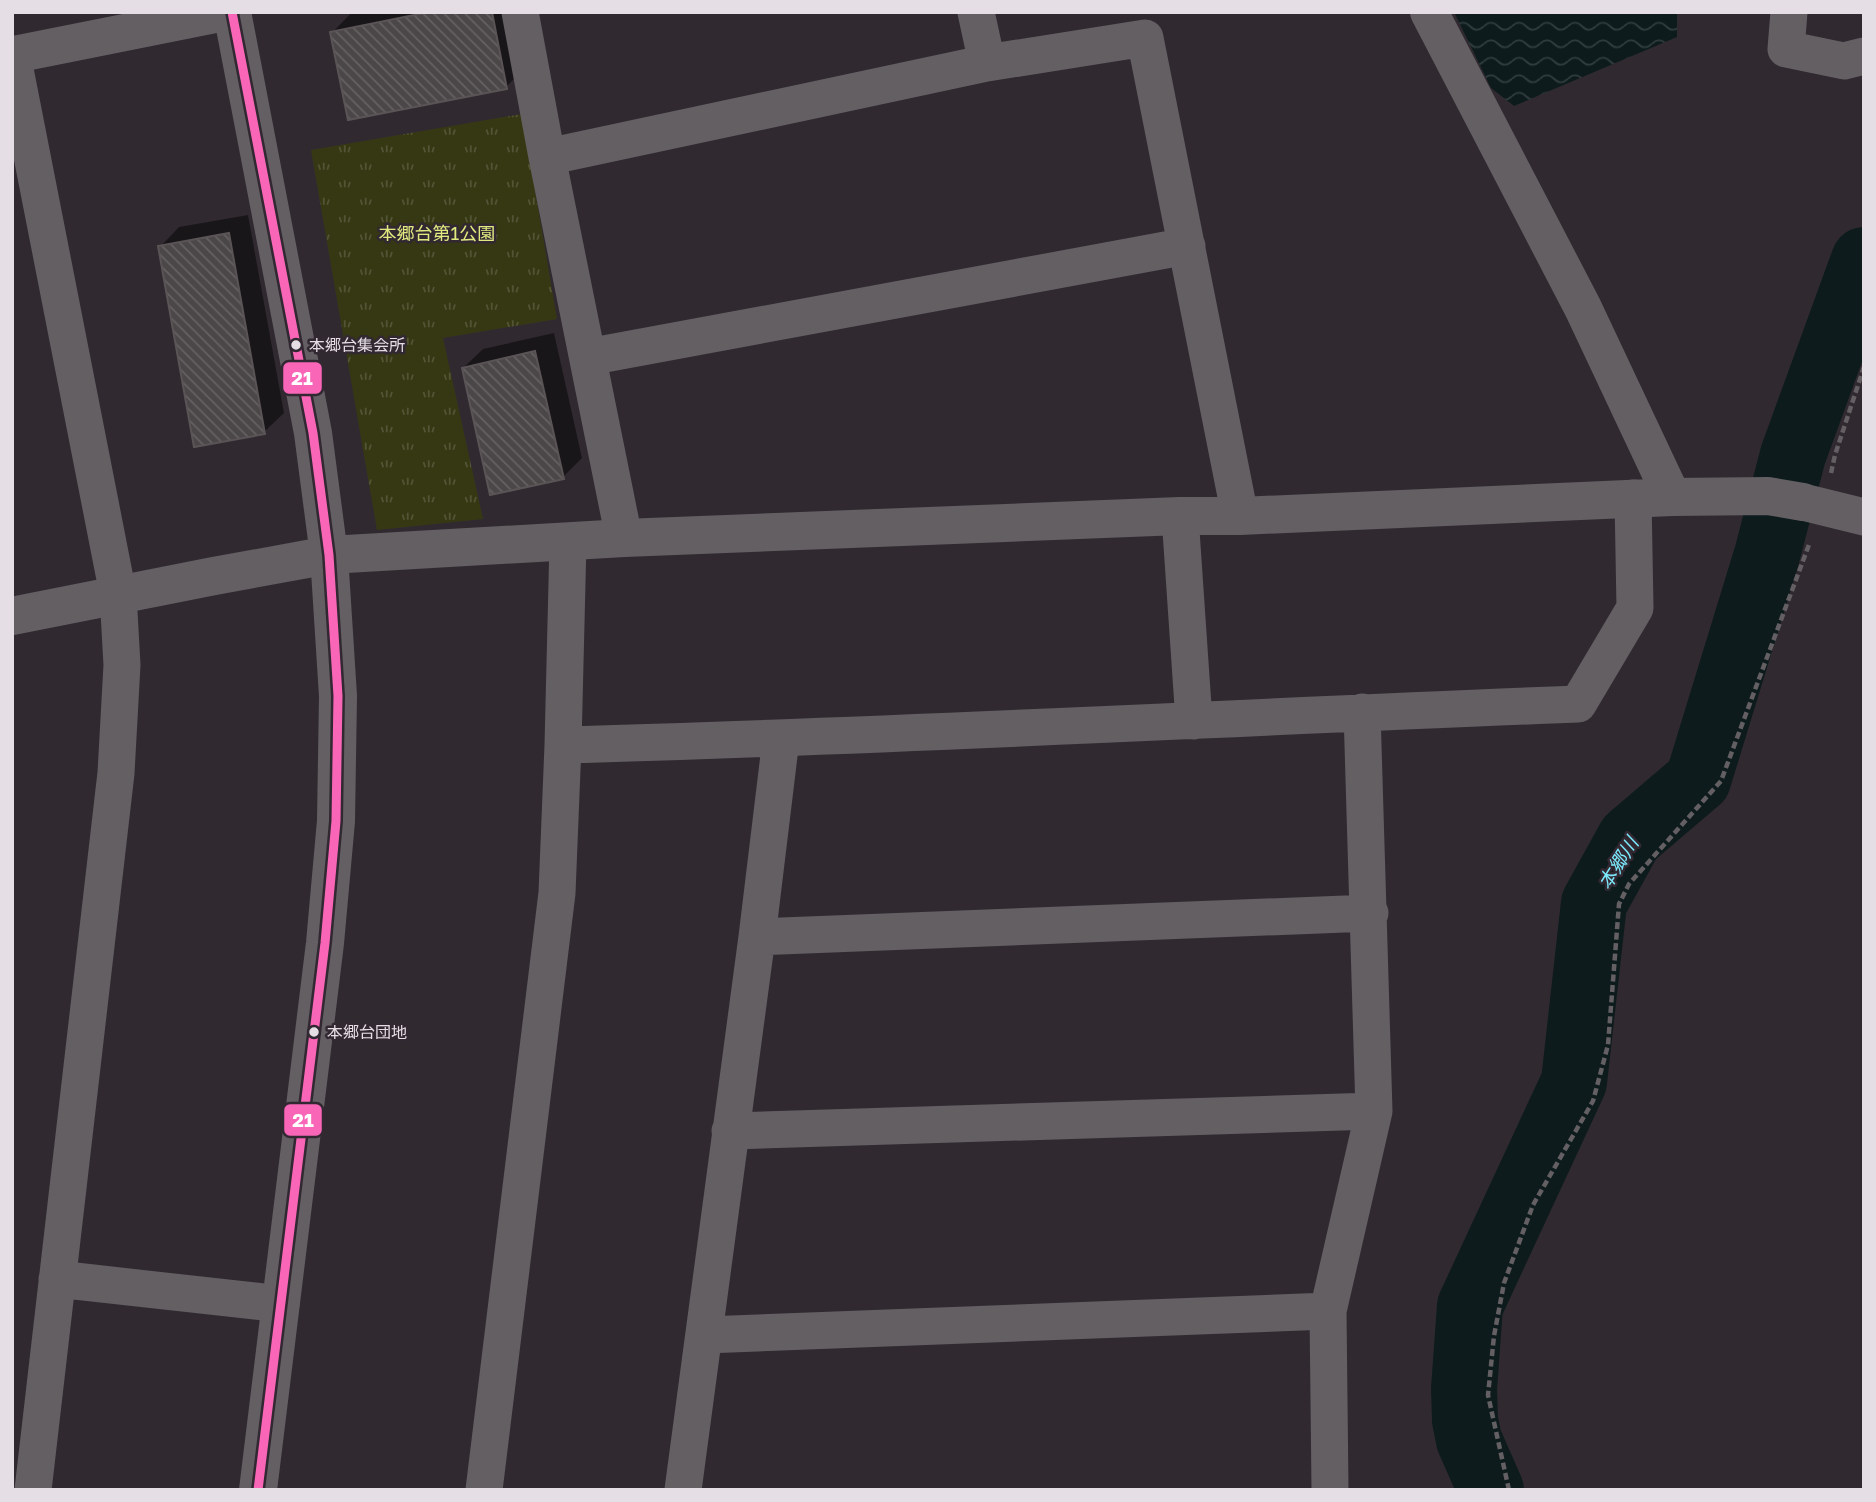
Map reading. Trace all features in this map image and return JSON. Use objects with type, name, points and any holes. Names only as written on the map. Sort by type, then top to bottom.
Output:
[{"type":"street","points":[[33,1490],[116,773],[122,665],[118,594],[12,55],[229,12],[313,433],[329,555],[338,696],[336,821],[325,943],[258,1490]]},
{"type":"street","points":[[520,12],[624,538]]},
{"type":"street","points":[[976,12],[987,63]]},
{"type":"street","points":[[1429,12],[1583,308],[1672,497]]},
{"type":"street","points":[[1789,12],[1786,49],[1844,61],[1864,56]]},
{"type":"street","points":[[547,157],[987,63],[1145,38],[1240,516]]},
{"type":"street","points":[[588,357],[1186,246]]},
{"type":"street","points":[[12,616],[329,555],[624,538],[1672,497],[1798,501],[1864,517]]},
{"type":"street","points":[[563,744],[781,739],[1578,704],[1635,608],[1633,498]]},
{"type":"street","points":[[1180,516],[1194,721]]},
{"type":"street","points":[[484,1490],[557,893],[568,542]]},
{"type":"street","points":[[1330,1490],[1328,1311],[1374,1111],[1362,712]]},
{"type":"street","points":[[683,1490],[781,739]]},
{"type":"street","points":[[757,937],[1370,914]]},
{"type":"street","points":[[730,1131],[1374,1111]]},
{"type":"street","points":[[57,1279],[281,1304]]},
{"type":"street","points":[[705,1335],[1328,1311]]},
{"type":"path","points":[[1509,1490],[1488,1395],[1494,1336],[1504,1283],[1533,1205],[1593,1101],[1608,1045],[1619,904],[1629,884],[1721,781],[1798,501],[1835,455],[1864,367]]},
{"type":"green space","name":"本郷台第1公園","points":[[522,114],[557,319],[443,338],[483,519],[377,530],[311,150]]},
{"type":"water","points":[[1454,12],[1677,12],[1677,37],[1514,106],[1491,88]]},
{"type":"building","points":[[429,12],[492,12],[507,89],[348,120],[330,32]]},
{"type":"building","points":[[229,233],[265,434],[194,447],[158,246]]},
{"type":"building","points":[[535,351],[564,479],[490,495],[462,368]]},
{"type":"waterway","name":"本郷川","points":[[1491,1490],[1469,1440],[1465,1420],[1464,1389],[1470,1306],[1574,1082],[1594,903],[1630,838],[1698,780],[1767,555],[1793,455],[1864,260]]},
{"type":"transit line","name":"21","points":[[232,12],[313,433],[329,555],[338,696],[336,821],[325,943],[258,1490]]},
{"type":"place","name":"本郷台集会所","points":[[296,345]]},
{"type":"place","name":"本郷台団地","points":[[314,1032]]}]
